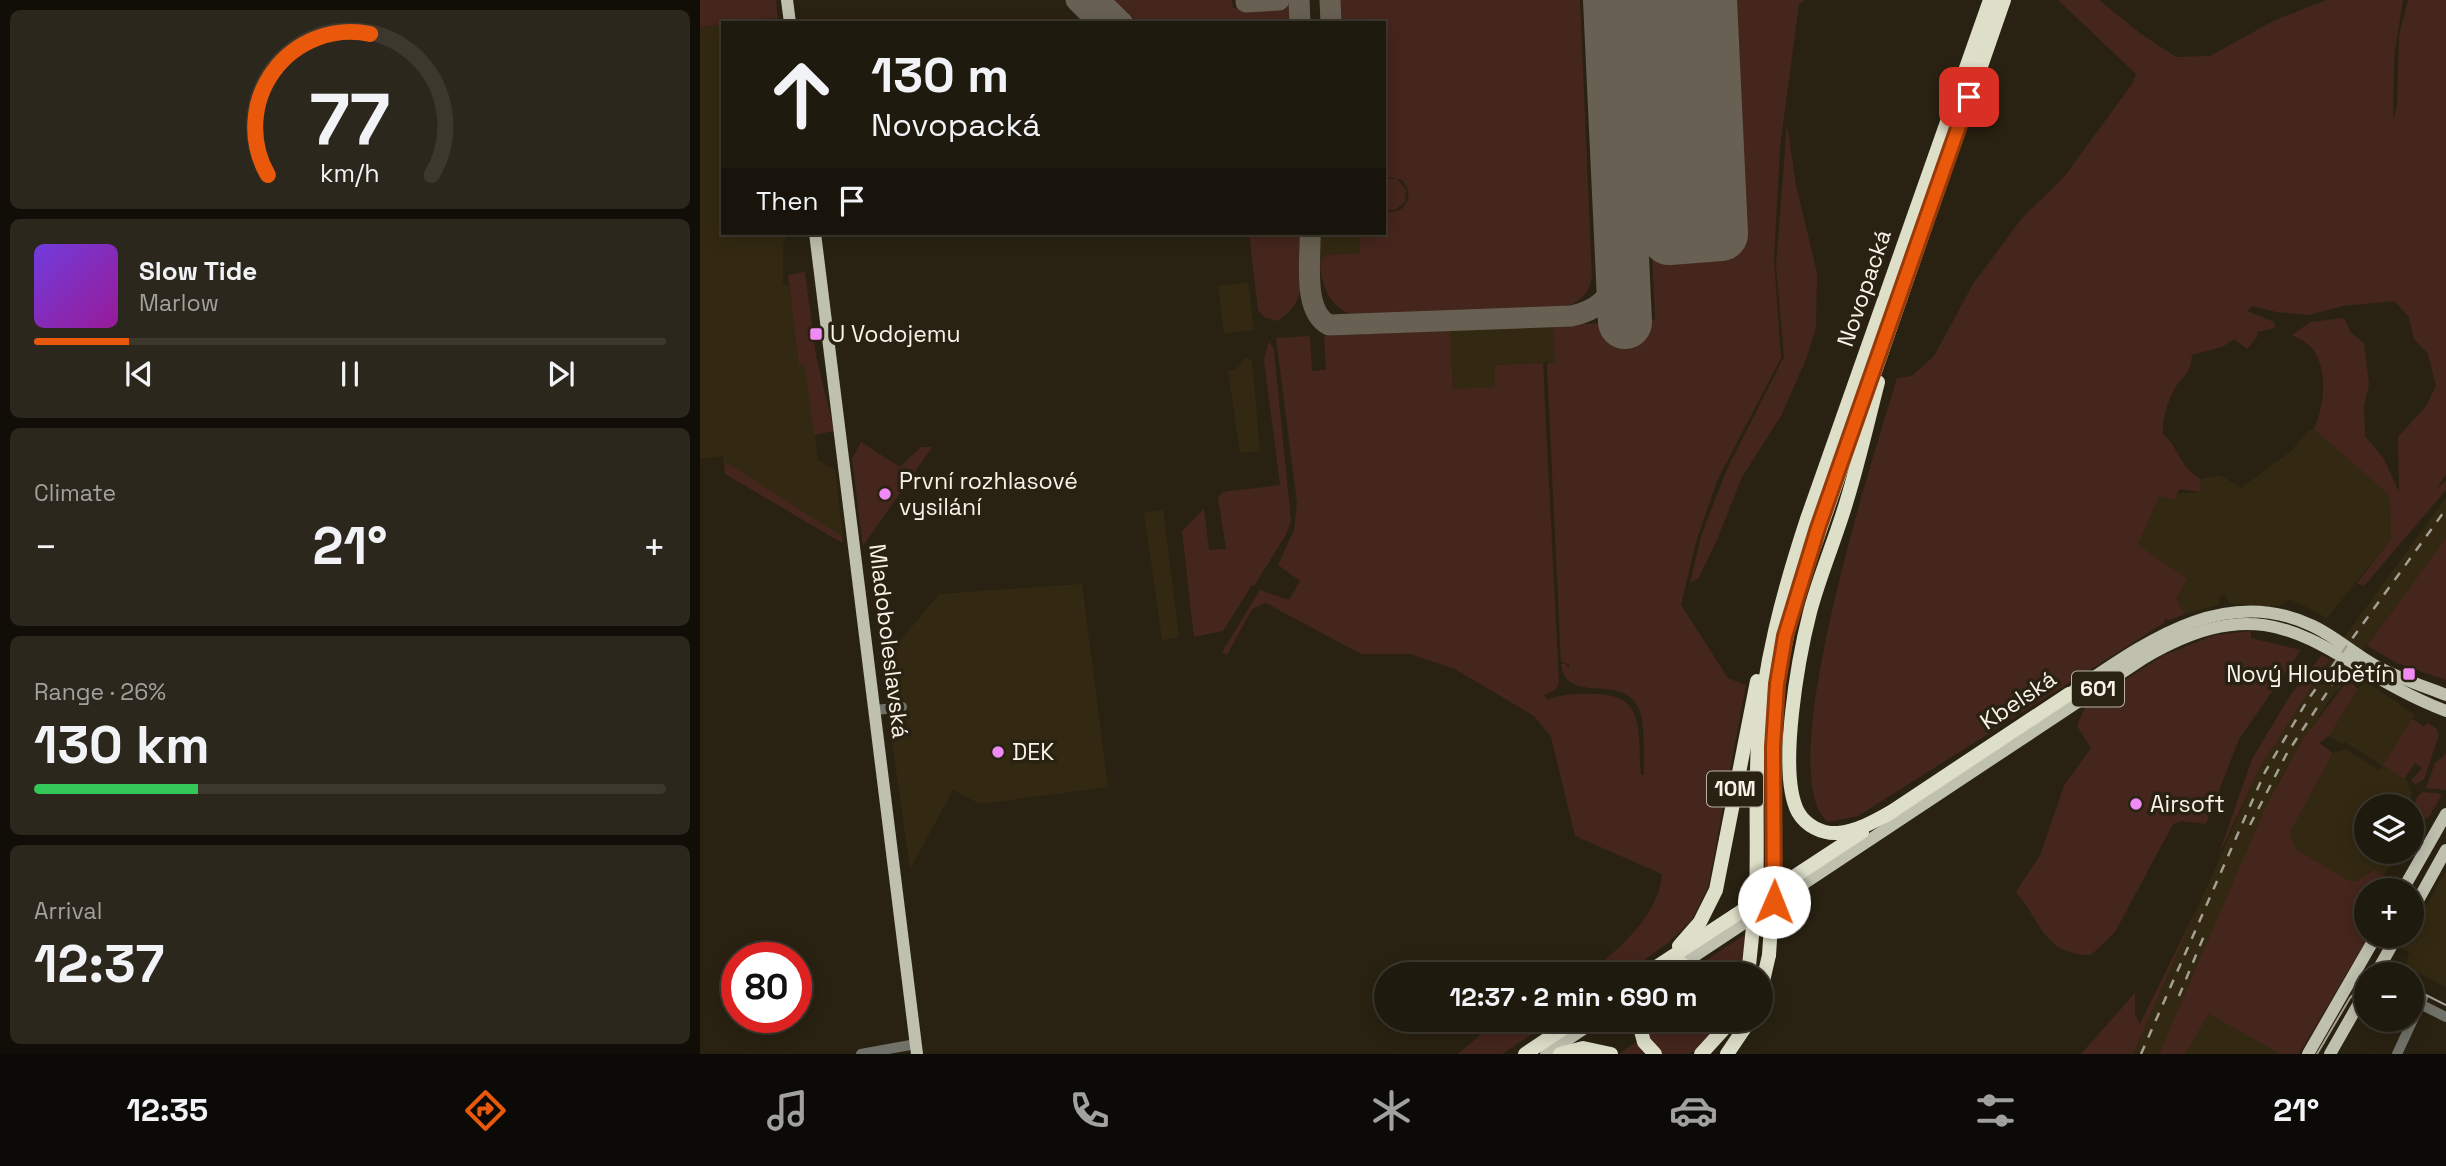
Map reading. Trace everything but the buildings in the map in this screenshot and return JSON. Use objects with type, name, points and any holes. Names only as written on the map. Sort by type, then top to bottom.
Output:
[{"type":"highway","name":"Novopacká","points":[[1784,593],[1820,481],[1990,0]]},
{"type":"highway","name":"Novopacká","points":[[1766,962],[1773,925],[1773,747],[1777,684],[1791,611],[2004,0]]},
{"type":"highway","name":"10M","points":[[1893,811],[1847,832],[1825,832],[1810,825],[1801,817],[1795,801],[1791,740],[1797,672],[1810,610],[1848,498],[1900,292]]},
{"type":"highway","name":"10M","points":[[1749,962],[1757,874],[1756,776],[1764,689],[1784,593]]},
{"type":"highway","name":"10M","points":[[1668,962],[1690,935],[1713,898],[1763,654],[1784,593]]},
{"type":"highway","name":"Kbelská","points":[[1675,962],[2068,694]]},
{"type":"highway","points":[[1525,1054],[1558,1032]]},
{"type":"highway","points":[[1641,1032],[1644,1042],[1655,1054]]},
{"type":"highway","points":[[1701,1054],[1721,1032]]},
{"type":"highway","points":[[1727,1054],[1742,1032]]},
{"type":"highway","points":[[1560,1054],[1575,1049],[1604,1052]]},
{"type":"main road","points":[[787,0],[790,21]]},
{"type":"main road","name":"Mladoboleslavská","points":[[815,235],[917,1049]]},
{"type":"main road","name":"Kbelská","points":[[2068,694],[2178,626],[2211,615],[2242,611],[2274,613],[2299,620],[2330,636],[2374,665],[2446,695]]},
{"type":"main road","name":"Kbelská","points":[[1685,962],[2144,658],[2202,630],[2256,624],[2295,632],[2325,645],[2383,683],[2446,711]]},
{"type":"main road","points":[[2433,706],[2446,718]]},
{"type":"main road","points":[[2409,878],[2446,814]]},
{"type":"main road","points":[[2424,889],[2446,850]]},
{"type":"main road","points":[[2308,1054],[2369,948]]},
{"type":"main road","points":[[2330,1054],[2354,1012]]},
{"type":"main road","points":[[1546,1054],[1579,1032]]},
{"type":"street","points":[[876,710],[902,707]]},
{"type":"street","points":[[2397,1054],[2421,1001],[2446,1017]]},
{"type":"street","points":[[861,1054],[917,1049]]},
{"type":"shaded area","points":[[700,0],[776,0],[778,21],[774,18],[721,21],[721,24],[700,27]]},
{"type":"shaded area","points":[[1114,0],[1232,0],[1233,8],[1289,3],[1290,21],[1137,21]]},
{"type":"shaded area","points":[[1333,0],[1580,0],[1592,277],[1589,288],[1580,299],[1566,307],[1358,317],[1334,303],[1325,288],[1320,261],[1326,255],[1360,253],[1359,236],[1322,235],[1386,235],[1386,213],[1400,210],[1408,195],[1402,180],[1386,176],[1386,21],[1334,21]]},
{"type":"shaded area","points":[[1641,0],[1805,0],[1799,4],[1780,147],[1774,259],[1781,358],[1717,481],[1696,542],[1681,605],[1728,678],[1746,685],[1708,888],[1691,921],[1668,943],[1641,962],[1602,962],[1623,944],[1645,918],[1654,904],[1662,874],[1575,836],[1551,737],[1534,716],[1455,669],[1410,654],[1361,654],[1266,603],[1252,609],[1227,655],[1222,652],[1260,590],[1289,600],[1300,581],[1278,565],[1294,530],[1297,503],[1276,338],[1310,336],[1312,371],[1326,370],[1324,336],[1450,330],[1453,389],[1495,387],[1495,365],[1543,363],[1559,684],[1555,690],[1544,695],[1547,700],[1563,695],[1583,694],[1608,695],[1621,699],[1636,717],[1641,775],[1644,775],[1643,724],[1639,709],[1631,698],[1609,689],[1573,684],[1565,677],[1561,664],[1566,664],[1569,669],[1569,664],[1561,662],[1547,367],[1548,363],[1555,362],[1553,326],[1655,320]]},
{"type":"shaded area","points":[[2058,0],[2099,0],[2141,34],[2176,57],[2210,56],[2275,20],[2327,0],[2403,0],[2394,57],[2393,119],[2397,106],[2399,35],[2408,0],[2446,0],[2446,474],[2437,488],[2446,481],[2446,490],[2364,586],[2357,583],[2391,539],[2390,496],[2314,429],[2322,401],[2322,370],[2313,349],[2292,335],[2310,322],[2344,318],[2351,333],[2364,343],[2369,384],[2364,406],[2365,436],[2384,459],[2399,492],[2398,437],[2426,406],[2436,386],[2428,354],[2414,339],[2409,317],[2394,301],[2343,306],[2309,315],[2276,312],[2252,306],[2247,311],[2274,322],[2275,328],[2257,332],[2257,337],[2247,349],[2234,339],[2222,347],[2192,355],[2190,367],[2174,390],[2164,417],[2163,434],[2189,470],[2200,478],[2201,492],[2179,489],[2175,500],[2159,496],[2138,545],[2187,579],[2176,599],[2185,614],[2170,620],[2165,619],[2164,623],[1858,816],[1828,822],[1813,792],[1811,743],[1818,680],[1850,537],[1897,378],[1912,376],[1934,356],[1973,284],[2022,218],[2064,177],[2132,84],[2136,74]]},
{"type":"shaded area","points":[[721,24],[721,235],[788,235],[783,244],[783,285],[789,285],[799,365],[805,365],[818,460],[835,470],[843,537],[729,464],[724,465],[723,456],[700,459],[700,27]]},
{"type":"shaded area","points":[[1787,124],[1796,185],[1817,273],[1816,327],[1807,357],[1781,416],[1742,477],[1698,579],[1690,583],[1701,536],[1727,469],[1784,357],[1776,266]]},
{"type":"shaded area","points":[[1386,178],[1397,179],[1406,189],[1405,202],[1395,210],[1386,210]]},
{"type":"shaded area","points":[[1249,235],[1299,235],[1302,282],[1295,303],[1288,313],[1277,321],[1264,317],[1258,310]]},
{"type":"shaded area","points":[[1318,235],[1359,236],[1360,253],[1326,255],[1320,261]]},
{"type":"shaded area","points":[[805,272],[816,356],[834,431],[814,435],[805,365],[799,365],[788,275]]},
{"type":"shaded area","points":[[1248,282],[1254,330],[1224,334],[1218,286]]},
{"type":"shaded area","points":[[1553,326],[1555,362],[1495,365],[1496,387],[1453,389],[1450,330]]},
{"type":"shaded area","points":[[1269,341],[1274,350],[1291,521],[1285,536],[1223,631],[1194,637],[1182,531],[1204,509],[1209,550],[1226,549],[1218,497],[1223,492],[1280,485],[1264,360]]},
{"type":"shaded area","points":[[1246,357],[1252,361],[1260,451],[1240,453],[1228,371],[1236,370]]},
{"type":"shaded area","points":[[2314,429],[2390,496],[2391,539],[2327,618],[2290,599],[2279,606],[2230,604],[2225,594],[2220,597],[2218,605],[2185,614],[2138,545],[2159,495],[2201,492],[2201,479],[2220,475],[2241,488],[2290,452],[2309,430]]},
{"type":"shaded area","points":[[861,442],[900,467],[921,447],[932,447],[863,546],[852,459]]},
{"type":"shaded area","points":[[729,464],[843,537],[842,543],[725,474],[724,465]]},
{"type":"shaded area","points":[[2446,498],[2446,538],[2344,677],[2348,680],[2327,703],[2279,780],[2159,1054],[2133,1054],[2259,769],[2314,679]]},
{"type":"shaded area","points":[[1163,510],[1179,637],[1162,640],[1144,513]]},
{"type":"shaded area","points":[[2446,538],[2446,680],[2397,663],[2367,646]]},
{"type":"shaded area","name":"DEK","points":[[1082,584],[1108,787],[980,804],[953,790],[910,869],[881,664],[939,594]]},
{"type":"shaded area","name":"Airsoft","points":[[2251,631],[2251,638],[2301,650],[2239,739],[2206,824],[2181,821],[2173,824],[2115,932],[2091,955],[2075,953],[2053,943],[2016,892],[2040,855],[2064,786],[2091,748],[2077,726],[2086,705],[2164,655],[2215,635]]},
{"type":"shaded area","points":[[2322,655],[2329,659],[2259,769],[2218,857],[2252,759],[2291,694]]},
{"type":"shaded area","points":[[2348,680],[2358,689],[2329,736],[2319,743],[2333,753],[2289,834],[2297,850],[2354,881],[2354,948],[2362,948],[2299,1054],[2280,1054],[2209,1014],[2185,1054],[2159,1054],[2268,802],[2303,739]]},
{"type":"shaded area","points":[[2364,680],[2415,715],[2383,765],[2407,781],[2412,794],[2354,794],[2354,864],[2392,864],[2382,877],[2374,870],[2362,878],[2350,881],[2297,850],[2289,834],[2333,753],[2345,749],[2379,770],[2383,766],[2345,742],[2343,744],[2329,736]]},
{"type":"shaded area","points":[[2412,719],[2424,727],[2427,723],[2436,728],[2439,735],[2424,779],[2416,784],[2411,781],[2422,768],[2415,763],[2404,779],[2383,765]]},
{"type":"shaded area","points":[[2446,754],[2446,790],[2426,788],[2435,763]]},
{"type":"shaded area","points":[[2423,792],[2442,794],[2429,817],[2424,820],[2424,794],[2420,794]]},
{"type":"shaded area","points":[[2374,869],[2385,876],[2384,878],[2362,878]]},
{"type":"shaded area","points":[[2446,871],[2446,987],[2424,976],[2424,962],[2407,962],[2409,952],[2401,948],[2424,948],[2424,909]]},
{"type":"shaded area","points":[[2200,902],[2133,1054],[2081,1054],[2135,993],[2135,1015],[2140,1024]]},
{"type":"shaded area","points":[[1746,934],[1742,960],[1703,962]]},
{"type":"shaded area","points":[[2209,1014],[2280,1054],[2185,1054]]},
{"type":"shaded area","points":[[1484,1032],[1536,1032],[1502,1054],[1458,1054]]},
{"type":"shaded area","points":[[1651,1032],[1714,1032],[1698,1050],[1688,1054],[1619,1054]]},
{"type":"taxiway","points":[[1076,0],[1097,21]]},
{"type":"taxiway","points":[[1099,0],[1121,21]]},
{"type":"taxiway","points":[[1246,2],[1279,0]]},
{"type":"taxiway","points":[[1299,0],[1300,21]]},
{"type":"taxiway","points":[[1330,0],[1331,21]]},
{"type":"taxiway","points":[[1310,235],[1311,297],[1320,318],[1329,325],[1571,316],[1592,309],[1606,297],[1615,282],[1620,265],[1621,246],[1617,186]]},
{"type":"runway","points":[[1610,0],[1625,322]]},
{"type":"runway","points":[[1658,0],[1669,238],[1721,234],[1710,0]]},
{"type":"tram line","points":[[2317,1054],[2354,994]]},
{"type":"tram line","points":[[2424,994],[2446,1005]]},
{"type":"railway","points":[[2141,1054],[2265,772],[2307,701],[2446,509]]},
{"type":"railway","points":[[2250,825],[2286,755],[2341,671]]},
{"type":"railway","points":[[2179,996],[2206,931]]},
{"type":"place","name":"U Vodojemu","points":[[816,334]]},
{"type":"place","name":"První rozhlasové vysilání","points":[[885,494]]},
{"type":"place","name":"Nový Hloubětín","points":[[2409,674]]},
{"type":"place","name":"DEK","points":[[998,752]]},
{"type":"place","name":"Airsoft","points":[[2136,804]]},
{"type":"route","points":[[1774,902],[1774,711],[1791,611],[1969,97]]}]
